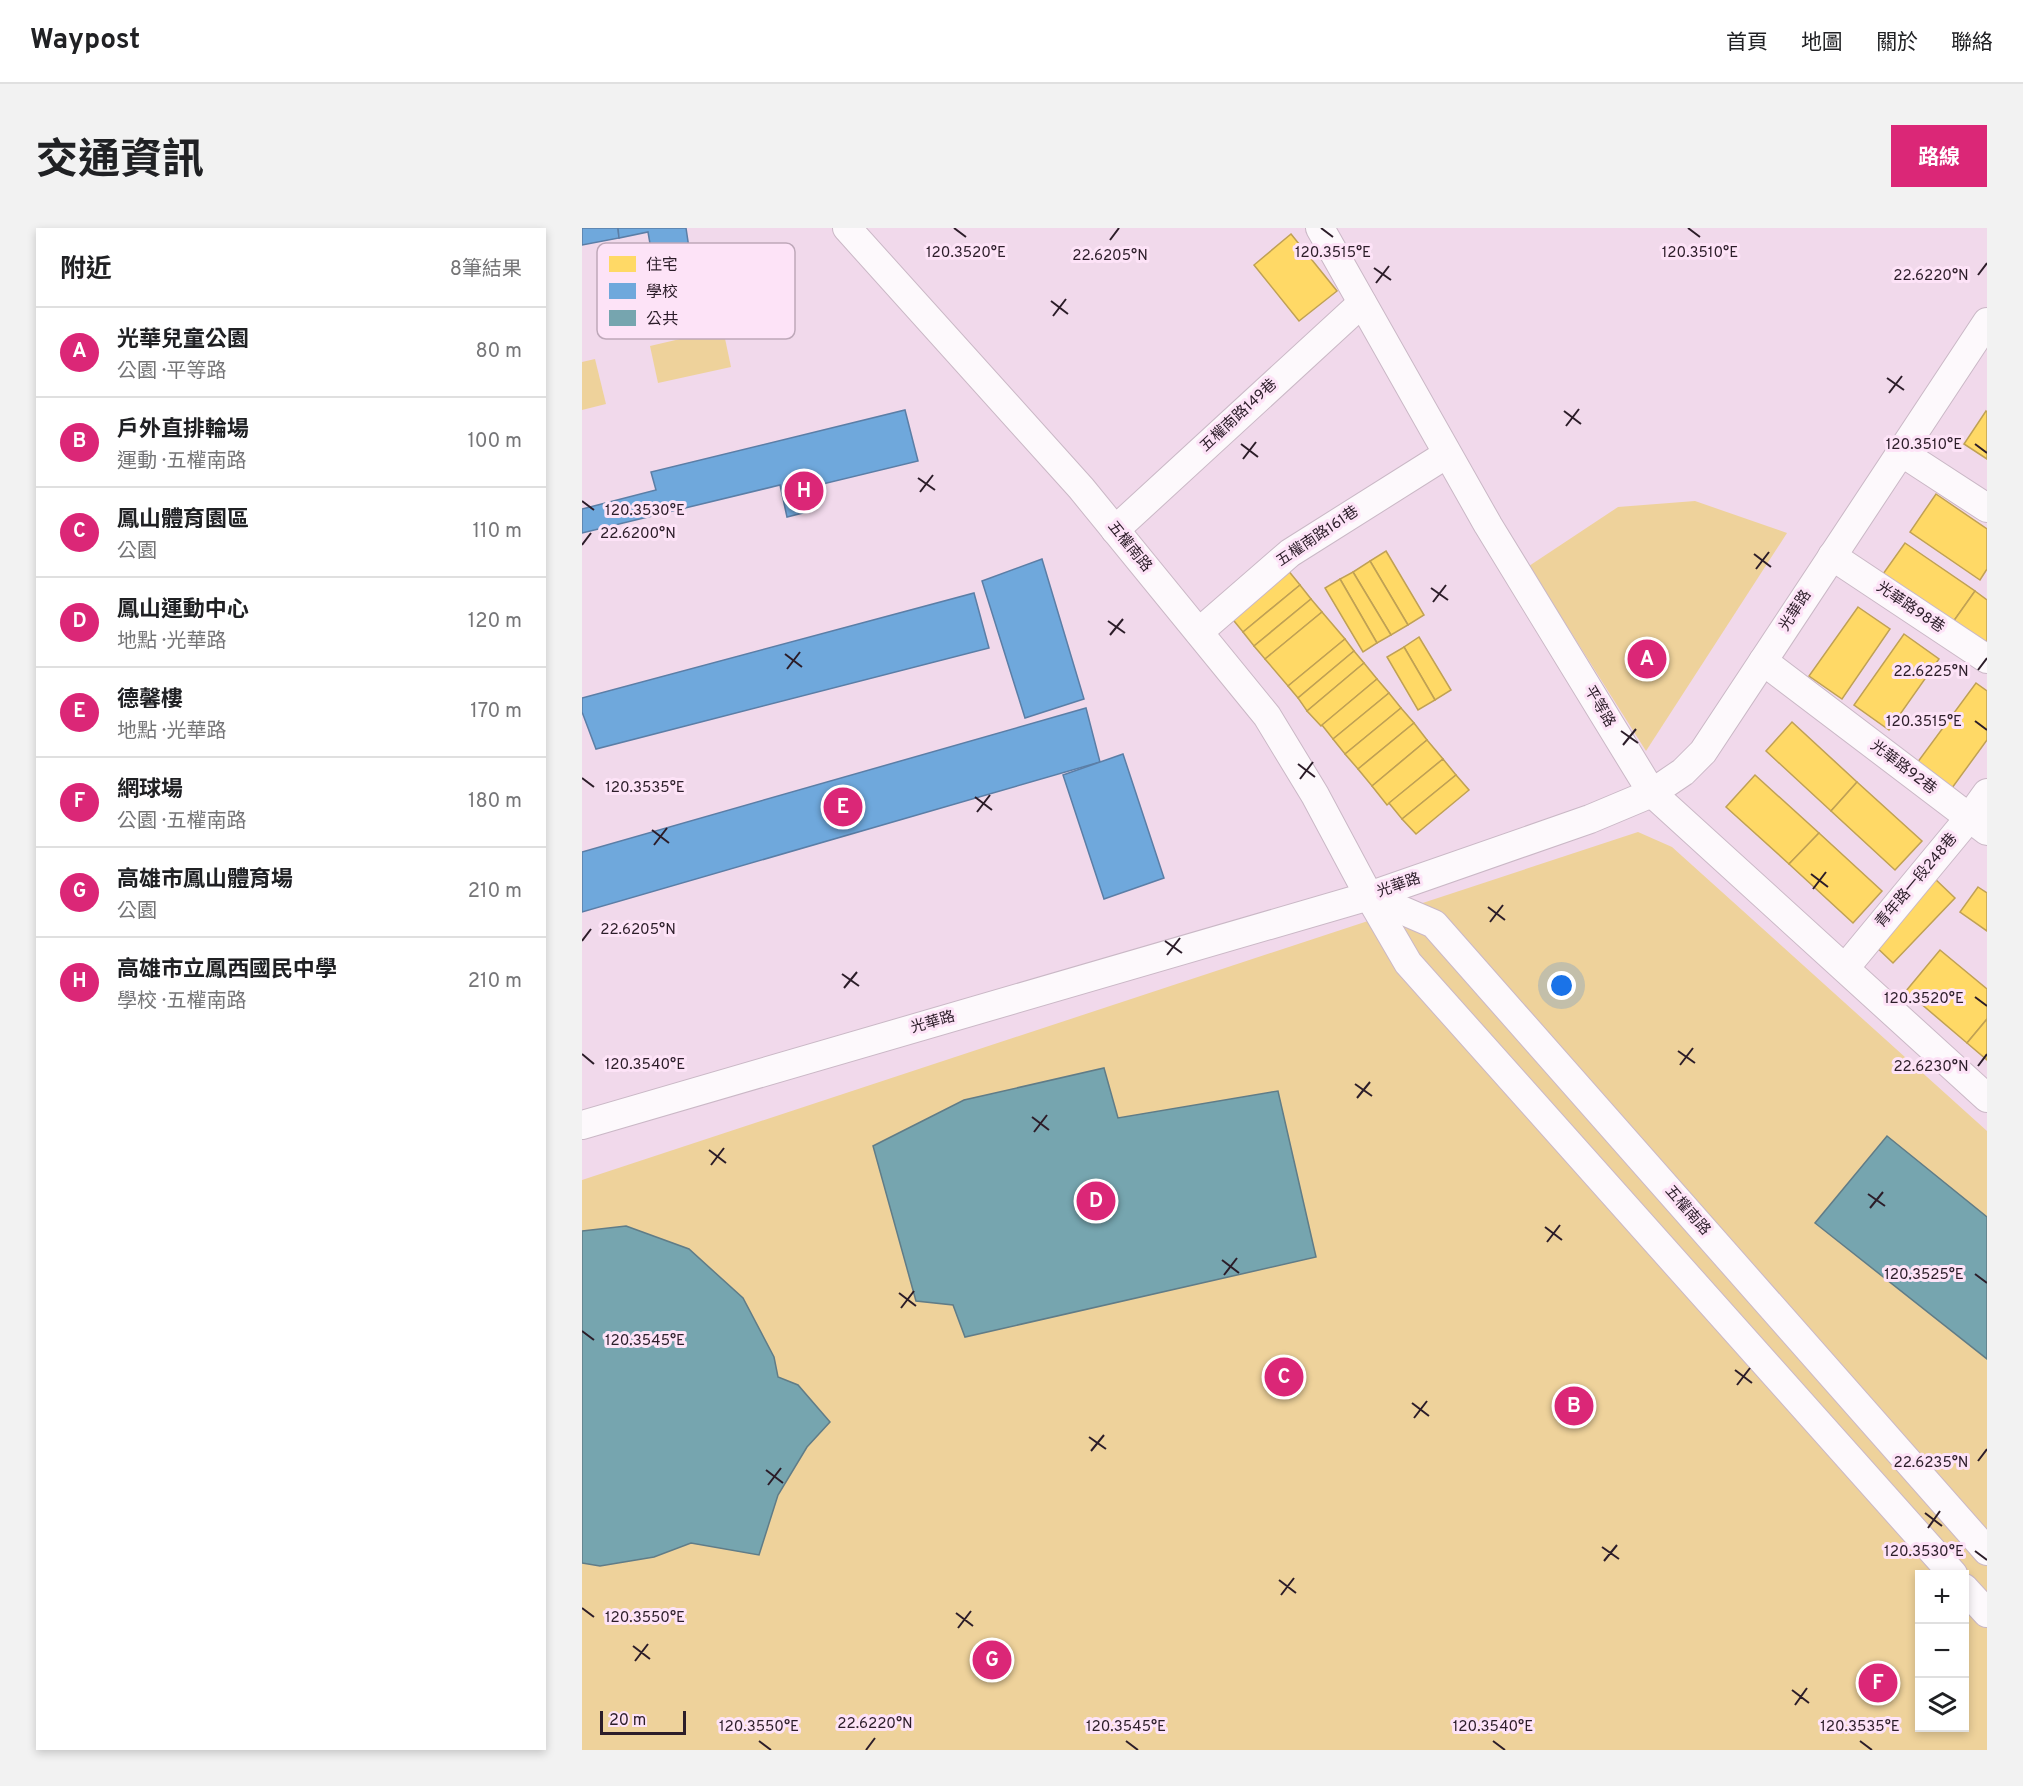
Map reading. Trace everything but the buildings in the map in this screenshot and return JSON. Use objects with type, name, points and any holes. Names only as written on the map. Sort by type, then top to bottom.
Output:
[{"type":"street","name":"五權南路","points":[[847,228],[1081,488],[1267,716],[1316,795],[1408,963],[1949,1570]]},
{"type":"street","name":"平等路","points":[[1320,228],[1488,525],[1652,793],[1987,1098]]},
{"type":"street","name":"五權南路149巷","points":[[1115,530],[1362,303]]},
{"type":"street","name":"光華路","points":[[582,1125],[1370,896],[1590,819],[1652,793],[1683,772],[1703,752],[1987,322]]},
{"type":"street","points":[[1901,452],[1987,508]]},
{"type":"street","name":"五權南路161巷","points":[[1198,632],[1290,553],[1447,454]]},
{"type":"street","name":"光華路98巷","points":[[1832,556],[1987,659]]},
{"type":"street","name":"光華路92巷","points":[[1763,661],[1978,825]]},
{"type":"street","name":"青年路一段248巷","points":[[1845,968],[1978,825],[1987,793]]},
{"type":"street","name":"五權南路","points":[[1370,896],[1434,924],[1987,1551]]},
{"type":"street","points":[[1969,1593],[1987,1613]]},
{"type":"shaded area","points":[[680,339],[725,339],[731,367],[658,383],[650,346]]},
{"type":"shaded area","points":[[595,359],[606,404],[582,410],[582,362]]},
{"type":"shaded area","points":[[1695,501],[1787,533],[1646,751],[1529,566],[1618,507]]},
{"type":"shaded area","points":[[1638,832],[1672,847],[1987,1131],[1987,1750],[582,1750],[582,1180]]},
{"type":"place","name":"高雄市立鳳西國民中學","points":[[804,491]]},
{"type":"place","name":"光華兒童公園","points":[[1647,659]]},
{"type":"place","name":"德馨樓","points":[[843,807]]},
{"type":"place","name":"鳳山運動中心","points":[[1096,1201]]},
{"type":"place","name":"鳳山體育園區","points":[[1284,1377]]},
{"type":"place","name":"戶外直排輪場","points":[[1574,1406]]},
{"type":"place","name":"高雄市鳳山體育場","points":[[992,1660]]},
{"type":"place","name":"網球場","points":[[1878,1683]]}]
